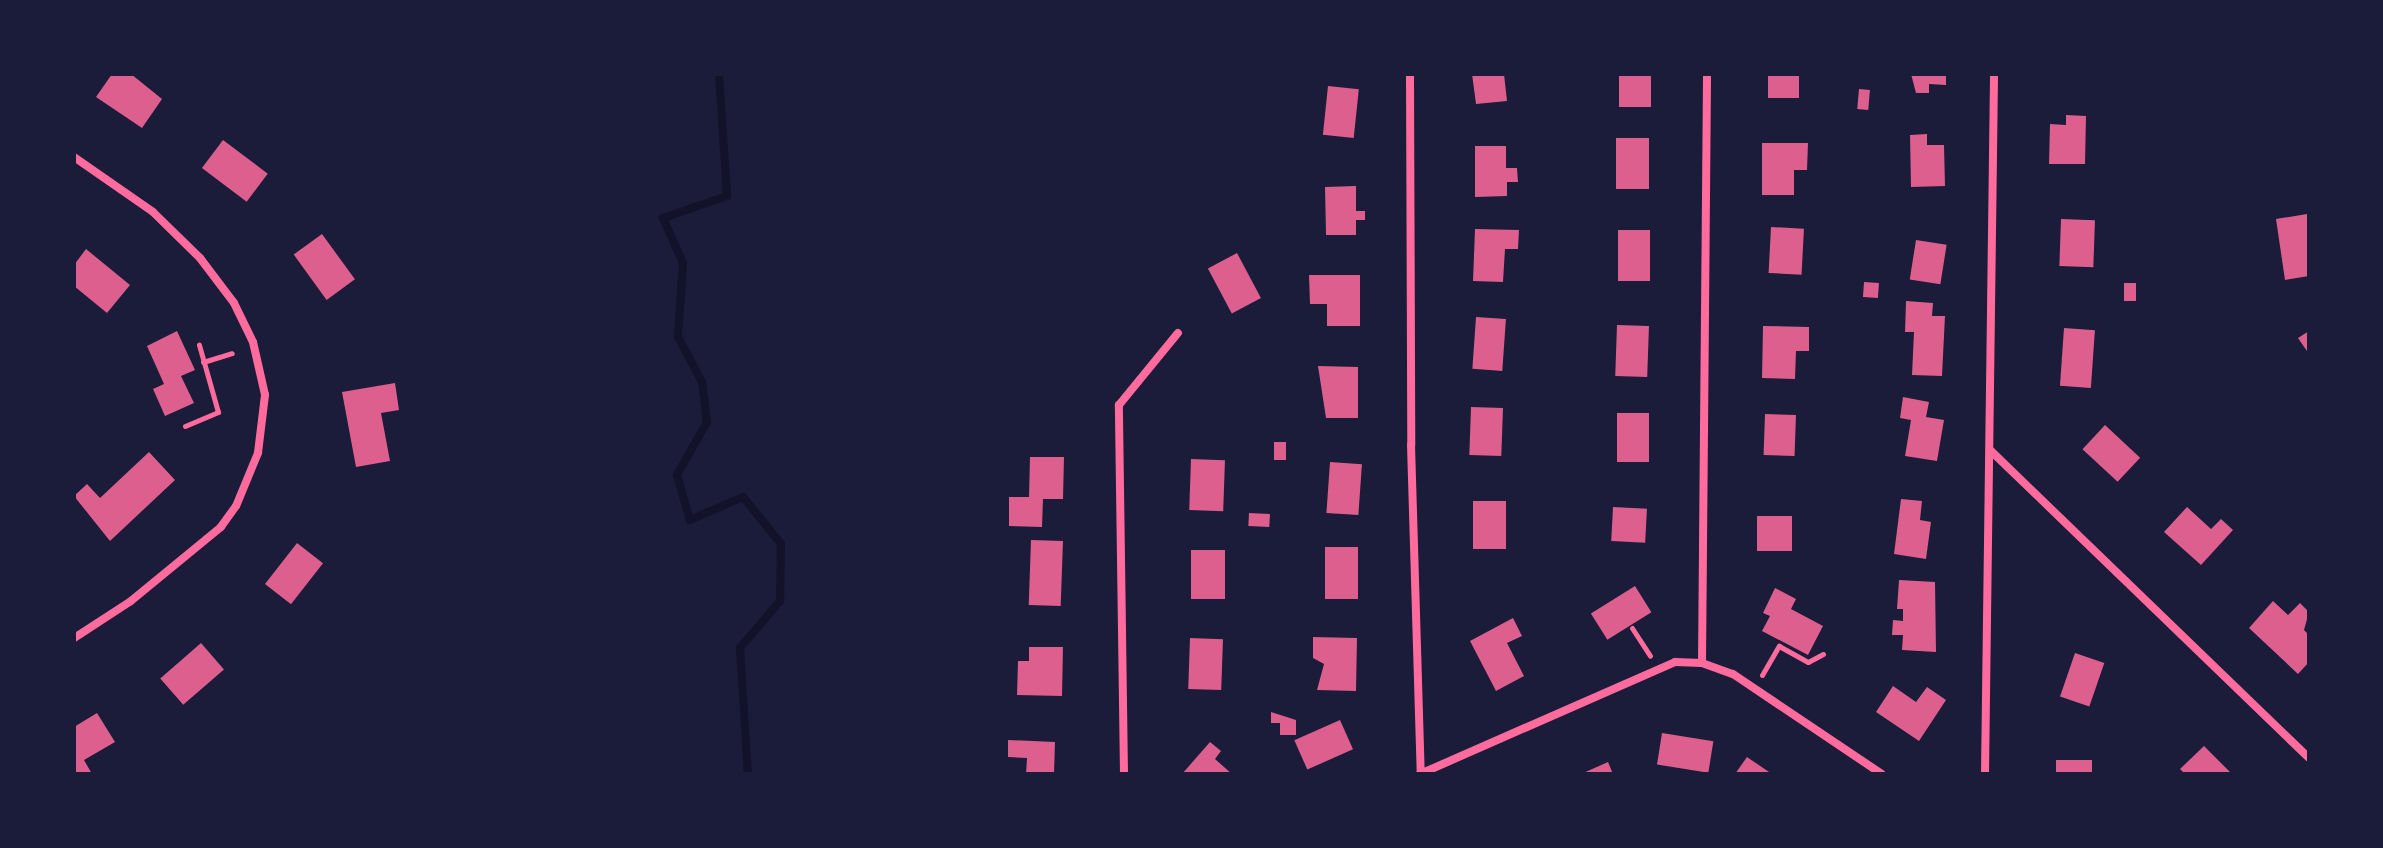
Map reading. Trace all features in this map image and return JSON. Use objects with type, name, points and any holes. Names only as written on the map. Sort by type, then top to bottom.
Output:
[{"type":"street","points":[[1410,74],[1411,445],[1421,774],[1657,667],[1702,663],[1771,695],[1882,774]]},
{"type":"street","points":[[1702,663],[1707,74]]},
{"type":"street","points":[[1985,774],[1994,74]]},
{"type":"street","points":[[74,157],[153,212],[200,258],[234,303],[253,342],[265,395],[258,453],[236,506],[221,527],[131,601],[74,638]]},
{"type":"street","points":[[1124,774],[1119,405],[1178,333]]},
{"type":"street","points":[[1990,450],[2309,758]]},
{"type":"path","points":[[185,426],[218,412],[199,345]]},
{"type":"path","points":[[203,362],[232,353]]},
{"type":"path","points":[[1632,628],[1657,667]]},
{"type":"path","points":[[1769,663],[1779,646],[1808,662],[1823,654]]},
{"type":"building","points":[[112,74],[131,74],[162,99],[142,128],[96,97]]},
{"type":"building","points":[[1472,74],[1504,74],[1507,101],[1476,104]]},
{"type":"building","points":[[1619,74],[1651,74],[1651,107],[1619,107]]},
{"type":"building","points":[[1768,74],[1799,74],[1799,98],[1768,98]]},
{"type":"building","points":[[1911,74],[1946,74],[1946,85],[1929,84],[1929,93],[1916,93]]},
{"type":"building","points":[[1328,86],[1359,89],[1354,138],[1323,135]]},
{"type":"building","points":[[1859,89],[1870,90],[1868,110],[1857,109]]},
{"type":"building","points":[[2066,115],[2086,116],[2085,164],[2049,164],[2050,124],[2066,125]]},
{"type":"building","points":[[1927,134],[1927,145],[1944,145],[1945,186],[1911,187],[1910,135]]},
{"type":"building","points":[[1616,138],[1649,138],[1649,189],[1616,189]]},
{"type":"building","points":[[223,140],[268,174],[247,202],[202,168]]},
{"type":"building","points":[[1762,143],[1808,143],[1807,170],[1794,170],[1794,195],[1762,195]]},
{"type":"building","points":[[1475,146],[1506,146],[1506,168],[1517,168],[1518,182],[1507,182],[1507,196],[1475,197]]},
{"type":"building","points":[[1356,186],[1356,211],[1365,211],[1365,220],[1356,220],[1356,235],[1326,235],[1325,187]]},
{"type":"building","points":[[2307,214],[2309,276],[2285,280],[2276,219]]},
{"type":"building","points":[[2061,219],[2095,220],[2093,267],[2059,266]]},
{"type":"building","points":[[1771,227],[1804,229],[1802,275],[1769,273]]},
{"type":"building","points":[[1475,229],[1519,230],[1518,249],[1505,249],[1503,282],[1473,281]]},
{"type":"building","points":[[1618,230],[1650,230],[1650,281],[1618,281]]},
{"type":"building","points":[[322,234],[355,279],[327,300],[294,255]]},
{"type":"building","points":[[1916,240],[1947,245],[1940,284],[1910,280]]},
{"type":"building","points":[[86,249],[130,285],[107,313],[74,286],[74,265]]},
{"type":"building","points":[[1237,253],[1261,298],[1232,314],[1208,268]]},
{"type":"building","points":[[1309,275],[1360,275],[1360,326],[1327,326],[1327,304],[1310,304]]},
{"type":"building","points":[[1864,282],[1879,283],[1878,298],[1863,297]]},
{"type":"building","points":[[2124,283],[2136,283],[2136,301],[2124,301]]},
{"type":"building","points":[[1906,301],[1933,303],[1932,316],[1945,316],[1942,376],[1912,375],[1914,332],[1905,332]]},
{"type":"building","points":[[1476,317],[1506,319],[1502,371],[1472,369]]},
{"type":"building","points":[[1617,325],[1649,326],[1647,377],[1615,376]]},
{"type":"building","points":[[1763,326],[1809,327],[1809,351],[1796,351],[1795,379],[1762,378]]},
{"type":"building","points":[[2064,328],[2095,330],[2091,388],[2060,386]]},
{"type":"building","points":[[177,331],[195,370],[181,376],[194,403],[165,416],[153,389],[164,384],[147,346]]},
{"type":"building","points":[[2309,331],[2309,354],[2298,338]]},
{"type":"building","points":[[1318,366],[1358,367],[1358,418],[1326,418]]},
{"type":"building","points":[[395,383],[399,410],[381,413],[390,461],[356,467],[342,392]]},
{"type":"building","points":[[1903,397],[1929,402],[1926,417],[1944,420],[1937,461],[1905,456],[1911,420],[1900,418]]},
{"type":"building","points":[[1471,407],[1503,408],[1501,456],[1469,455]]},
{"type":"building","points":[[1617,413],[1649,413],[1649,462],[1617,462]]},
{"type":"building","points":[[1765,414],[1796,415],[1795,456],[1764,455]]},
{"type":"building","points":[[2105,425],[2140,458],[2118,482],[2082,449]]},
{"type":"building","points":[[1274,442],[1286,442],[1286,460],[1274,460]]},
{"type":"building","points":[[149,452],[175,480],[110,541],[74,496],[87,484],[100,498]]},
{"type":"building","points":[[1030,457],[1064,457],[1063,499],[1043,499],[1042,527],[1009,526],[1009,497],[1029,497]]},
{"type":"building","points":[[1191,459],[1225,460],[1223,511],[1189,510]]},
{"type":"building","points":[[1330,462],[1362,464],[1358,515],[1326,513]]},
{"type":"building","points":[[1901,499],[1922,501],[1920,520],[1931,522],[1926,559],[1894,554]]},
{"type":"building","points":[[1473,501],[1506,501],[1506,549],[1473,549]]},
{"type":"building","points":[[1613,507],[1647,509],[1645,543],[1611,541]]},
{"type":"building","points":[[2187,507],[2211,529],[2221,519],[2233,530],[2201,565],[2164,532]]},
{"type":"building","points":[[1249,513],[1270,514],[1269,527],[1248,526]]},
{"type":"building","points":[[1757,516],[1792,516],[1792,551],[1757,551]]},
{"type":"building","points":[[1031,540],[1063,541],[1061,606],[1029,605]]},
{"type":"building","points":[[297,543],[323,563],[291,604],[265,584]]},
{"type":"building","points":[[1325,547],[1358,547],[1358,599],[1325,599]]},
{"type":"building","points":[[1191,550],[1225,550],[1225,599],[1191,599]]},
{"type":"building","points":[[1899,580],[1935,582],[1936,652],[1902,650],[1903,635],[1892,635],[1893,620],[1903,621],[1903,609],[1897,609]]},
{"type":"building","points":[[1635,586],[1651,612],[1607,640],[1591,614]]},
{"type":"building","points":[[1775,588],[1796,599],[1791,609],[1823,626],[1808,655],[1762,631],[1770,616],[1763,613]]},
{"type":"building","points":[[2273,601],[2288,615],[2300,603],[2309,612],[2304,630],[2309,635],[2309,662],[2298,674],[2249,628]]},
{"type":"building","points":[[1513,618],[1522,636],[1507,643],[1524,676],[1496,691],[1470,641]]},
{"type":"building","points":[[1313,637],[1357,638],[1356,691],[1317,690],[1324,664],[1313,658]]},
{"type":"building","points":[[1190,638],[1223,639],[1221,690],[1188,689]]},
{"type":"building","points":[[201,643],[224,669],[183,705],[160,678]]},
{"type":"building","points":[[1029,647],[1063,647],[1062,696],[1017,695],[1018,661],[1029,661]]},
{"type":"building","points":[[2075,653],[2104,663],[2089,707],[2060,696]]},
{"type":"building","points":[[1893,686],[1916,702],[1927,687],[1946,700],[1919,741],[1876,712]]},
{"type":"building","points":[[1271,712],[1296,720],[1296,735],[1280,735],[1280,723],[1271,723]]},
{"type":"building","points":[[97,713],[115,742],[84,760],[92,774],[74,774],[74,727]]},
{"type":"building","points":[[1340,720],[1353,749],[1307,770],[1294,740]]},
{"type":"building","points":[[1662,733],[1713,741],[1708,773],[1657,765]]},
{"type":"building","points":[[1008,740],[1055,742],[1054,774],[1026,774],[1027,758],[1008,757]]},
{"type":"building","points":[[1210,742],[1221,751],[1215,759],[1232,774],[1182,774]]},
{"type":"building","points":[[2204,746],[2232,774],[2185,774],[2180,769]]},
{"type":"building","points":[[1747,757],[1772,774],[1735,774]]},
{"type":"building","points":[[2056,760],[2092,760],[2092,774],[2056,774]]},
{"type":"building","points":[[1608,762],[1613,774],[1581,774]]},
{"type":"waterway","points":[[719,74],[727,196],[663,218],[683,263],[678,337],[702,382],[707,422],[677,475],[690,520],[743,497],[781,544],[780,601],[740,648],[748,774]]}]
